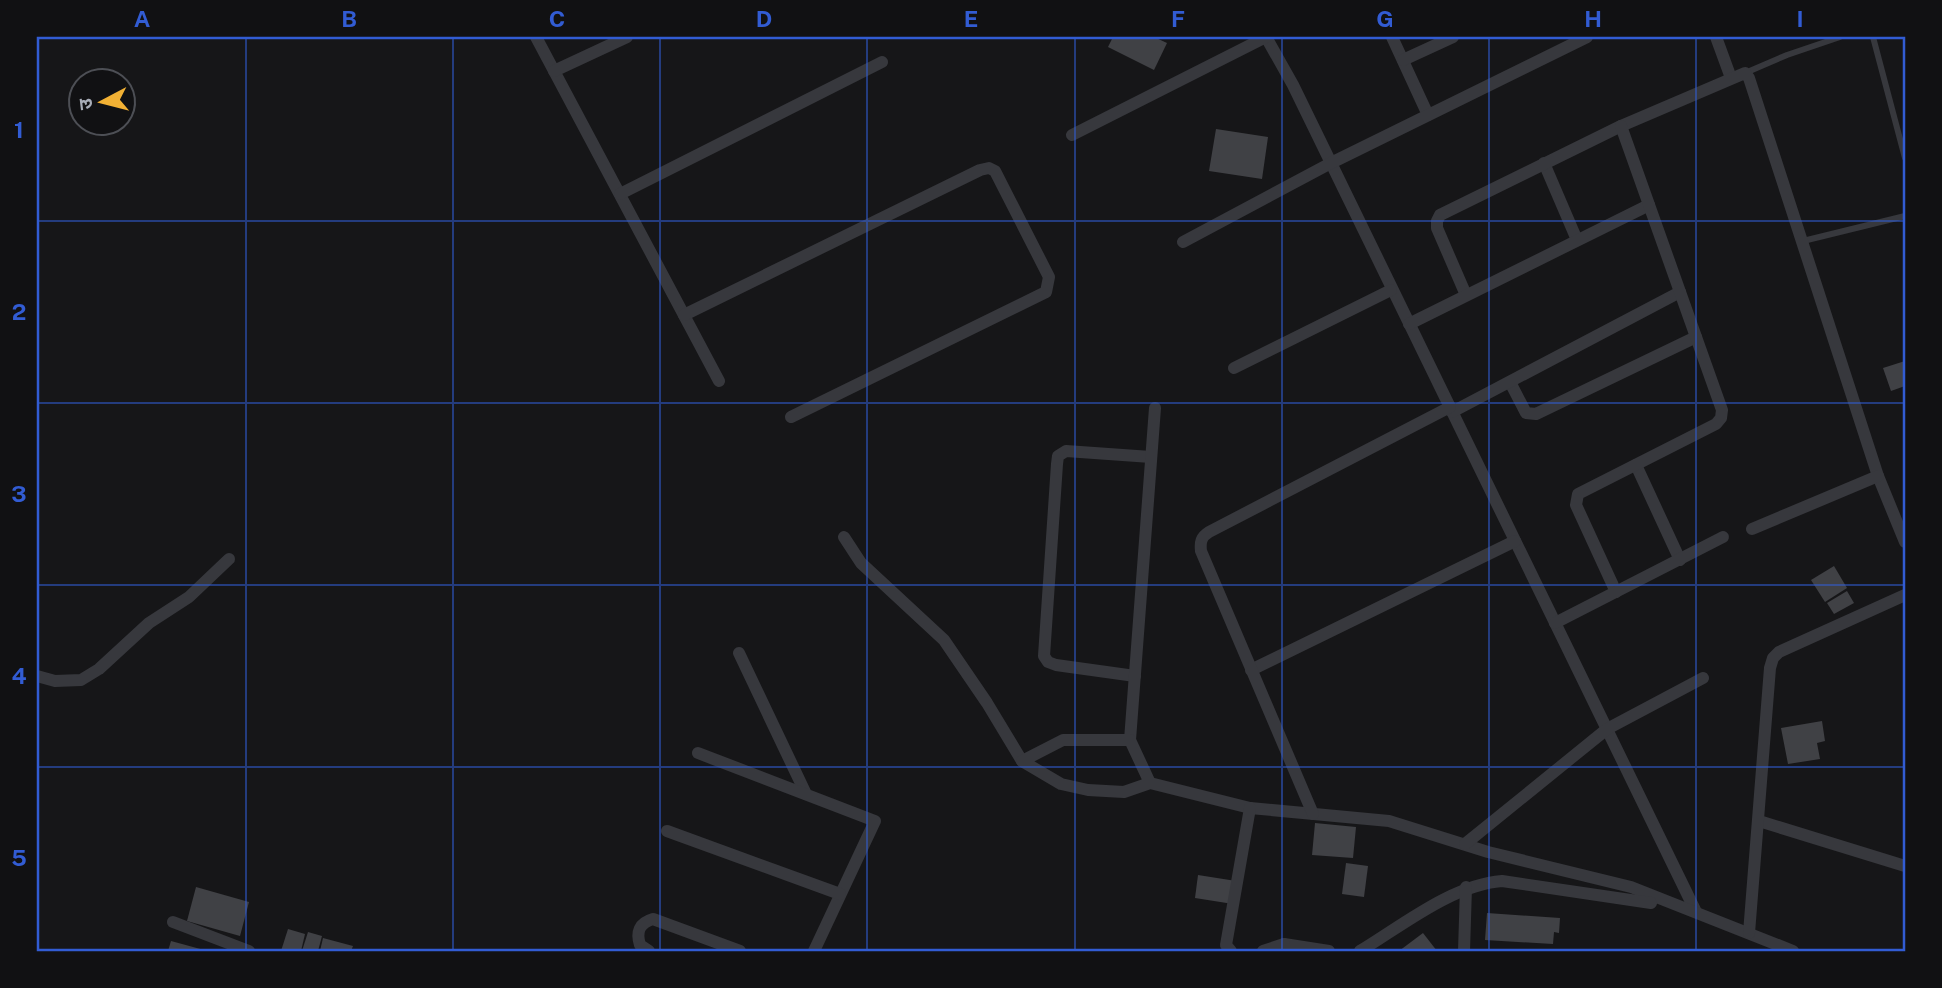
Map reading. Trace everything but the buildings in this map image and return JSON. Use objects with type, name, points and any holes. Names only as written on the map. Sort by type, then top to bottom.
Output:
[{"type":"street","points":[[536,37],[719,382]]},
{"type":"street","points":[[554,71],[627,37]]},
{"type":"street","points":[[1072,135],[1266,37],[1331,163],[1696,912]]},
{"type":"street","points":[[1392,37],[1428,114]]},
{"type":"street","points":[[1403,60],[1453,37]]},
{"type":"street","points":[[1183,242],[1331,163],[1587,37]]},
{"type":"street","points":[[1716,37],[1731,78]]},
{"type":"street","points":[[620,194],[882,62]]},
{"type":"street","points":[[1466,295],[1437,228],[1440,215],[1621,126],[1745,73],[1749,78],[1878,476],[1905,542]]},
{"type":"street","points":[[1616,592],[1576,505],[1578,494],[1716,424],[1721,418],[1722,410],[1621,126]]},
{"type":"street","points":[[1544,163],[1577,240]]},
{"type":"street","points":[[684,315],[980,170],[989,168],[995,171],[1049,277],[1046,292],[790,417]]},
{"type":"street","points":[[1409,324],[1649,205]]},
{"type":"street","points":[[1234,368],[1391,290]]},
{"type":"street","points":[[1313,814],[1201,551],[1203,536],[1510,382],[1680,292]]},
{"type":"street","points":[[1510,382],[1526,413],[1536,414],[1696,337]]},
{"type":"street","points":[[1150,783],[1130,740],[1154,408]]},
{"type":"street","points":[[1135,676],[1056,665],[1048,662],[1044,656],[1055,490],[1058,456],[1061,452],[1151,457]]},
{"type":"street","points":[[1636,465],[1679,560]]},
{"type":"street","points":[[1752,529],[1878,476]]},
{"type":"street","points":[[844,537],[862,563],[944,640],[1022,761],[1060,784],[1124,793],[1150,783],[1250,808],[1389,821],[1465,844],[1631,887],[1793,951]]},
{"type":"street","points":[[1555,623],[1723,537]]},
{"type":"street","points":[[1251,670],[1515,541]]},
{"type":"street","points":[[37,676],[55,681],[81,680],[99,669],[149,623],[189,597],[229,559]]},
{"type":"street","points":[[1749,933],[1769,668],[1773,658],[1779,652],[1905,595]]},
{"type":"street","points":[[739,653],[806,794]]},
{"type":"street","points":[[1465,844],[1607,729],[1703,678]]},
{"type":"street","points":[[1022,761],[1063,740],[1130,740]]},
{"type":"street","points":[[698,753],[875,821],[814,951]]},
{"type":"street","points":[[1231,951],[1226,945],[1250,808]]},
{"type":"street","points":[[1759,821],[1905,866]]},
{"type":"street","points":[[667,831],[840,894]]},
{"type":"street","points":[[1360,951],[1466,887],[1502,881],[1651,903]]},
{"type":"street","points":[[1464,951],[1466,887]]},
{"type":"street","points":[[649,951],[640,945],[638,936],[640,926],[653,919],[740,951]]},
{"type":"street","points":[[173,922],[252,951]]},
{"type":"street","points":[[1263,951],[1284,948],[1328,951]]},
{"type":"lane","points":[[1745,73],[1840,37]]},
{"type":"lane","points":[[1873,37],[1905,158]]},
{"type":"lane","points":[[1803,242],[1905,216]]}]
